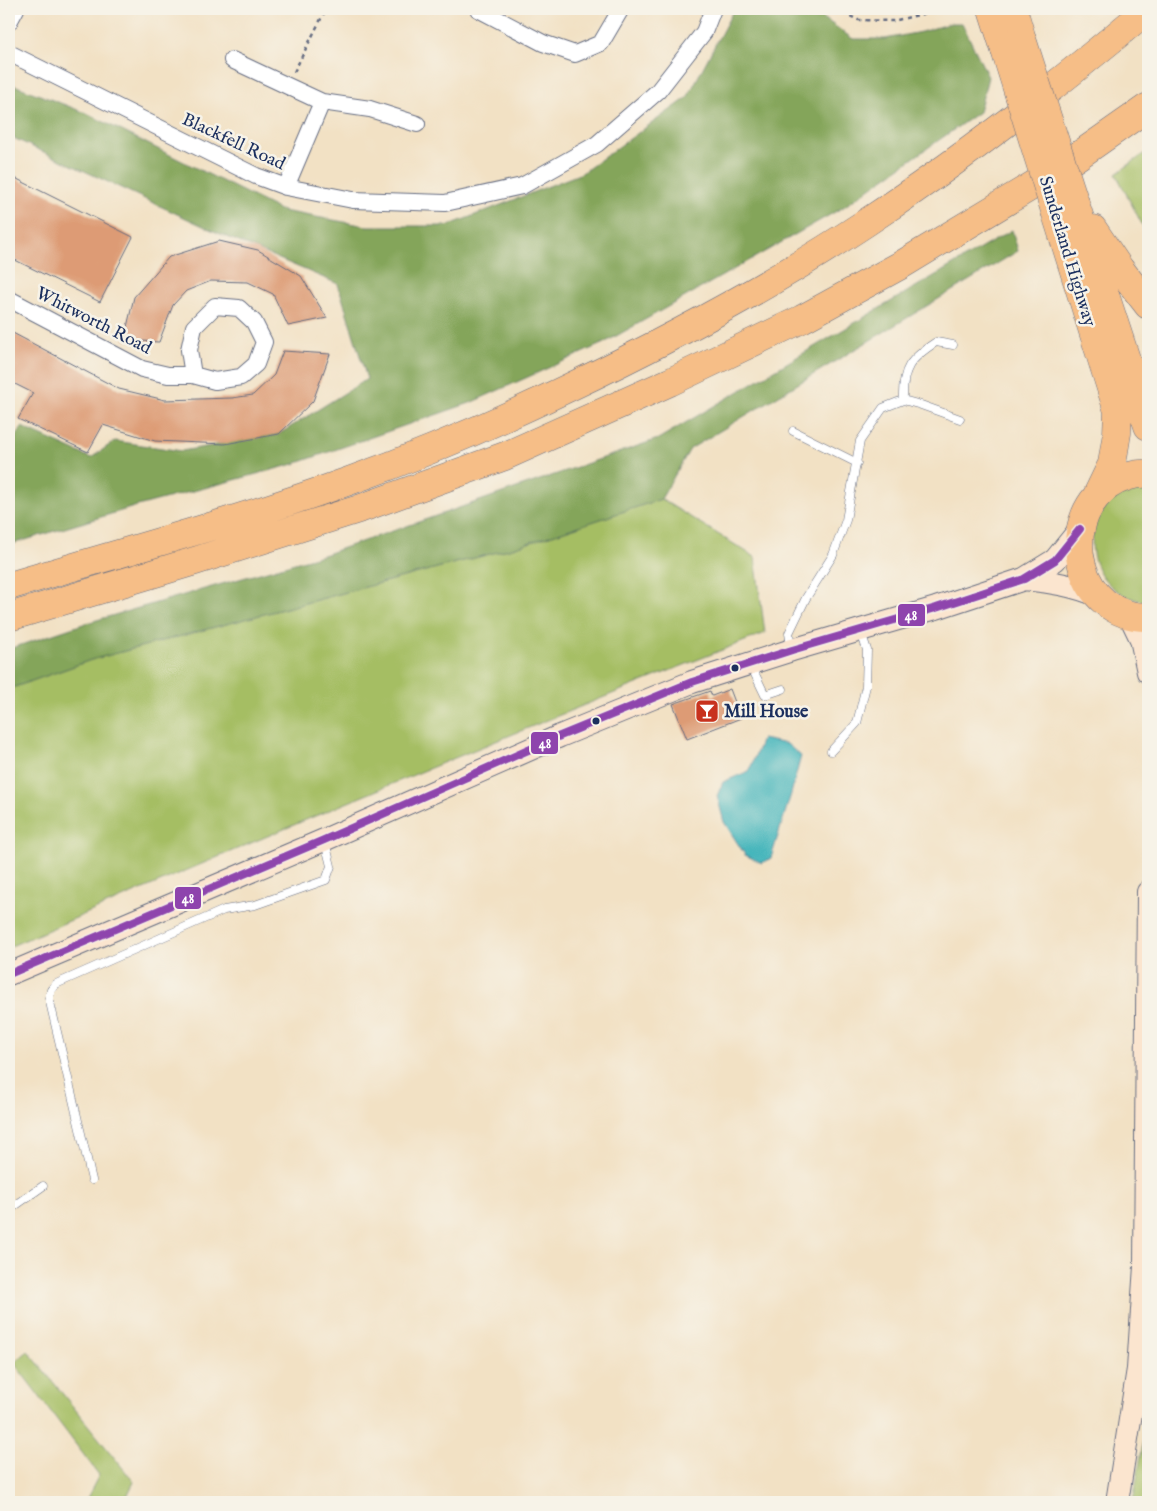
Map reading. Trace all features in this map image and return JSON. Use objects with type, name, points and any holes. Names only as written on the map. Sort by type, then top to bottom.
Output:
[{"type":"highway","name":"Sunderland Highway","points":[[992,9],[1013,43],[1066,208],[1148,426]]},
{"type":"highway","name":"Sunderland Highway","points":[[1013,9],[1013,43]]},
{"type":"highway","points":[[9,585],[187,534],[349,481],[489,426],[715,315],[864,224],[949,165],[1090,58],[1148,9]]},
{"type":"highway","points":[[9,617],[196,562],[359,509],[505,456],[661,386],[802,319],[901,265],[1055,172],[1148,107]]},
{"type":"highway","name":"Sunderland Highway","points":[[1066,208],[1118,411],[1112,464],[1098,494],[1084,517],[1080,529]]},
{"type":"highway","points":[[1066,208],[1120,269],[1148,305]]},
{"type":"highway","points":[[1098,494],[1114,482],[1127,477],[1148,474]]},
{"type":"highway","points":[[1080,529],[1078,547],[1081,567],[1088,582],[1099,596],[1113,607],[1138,616]]},
{"type":"main road","points":[[9,974],[324,840],[560,736],[692,682],[749,663],[936,608],[1024,579],[1055,560],[1080,529]]},
{"type":"main road","points":[[1024,579],[1061,583],[1099,596]]},
{"type":"main road","points":[[1138,616],[1148,672]]},
{"type":"main road","points":[[1117,1502],[1138,1369],[1143,1294],[1148,1020],[1148,892]]},
{"type":"street","points":[[9,22],[16,9]]},
{"type":"street","points":[[478,9],[543,43],[575,54],[601,43],[620,9]]},
{"type":"street","name":"Blackfell Road","points":[[9,53],[256,176],[286,187],[354,200],[445,203],[522,186],[597,144],[658,91],[704,32],[713,9]]},
{"type":"street","points":[[232,60],[322,102],[370,109],[417,124]]},
{"type":"street","points":[[286,187],[322,102]]},
{"type":"street","name":"Whitworth Road","points":[[9,299],[142,369],[168,376],[193,375],[215,381],[241,377],[256,364],[264,342],[254,322],[239,308],[214,306],[194,327],[189,350],[193,375]]},
{"type":"lane","points":[[903,400],[906,369],[921,352],[936,342],[952,345]]},
{"type":"lane","points":[[792,650],[790,633],[806,598],[833,555],[846,520],[860,440],[883,408],[903,400],[960,419]]},
{"type":"lane","points":[[793,432],[857,463]]},
{"type":"lane","points":[[831,751],[857,722],[866,686],[867,650],[860,630]]},
{"type":"lane","points":[[749,663],[765,695],[783,689]]},
{"type":"lane","points":[[92,1180],[49,998],[56,984],[224,910],[255,905],[326,880],[331,866],[324,840]]},
{"type":"lane","points":[[9,1210],[43,1186]]},
{"type":"path","points":[[287,86],[326,9]]},
{"type":"path","points":[[836,9],[858,20],[893,21],[944,9]]},
{"type":"green space","points":[[734,9],[811,9],[853,39],[885,39],[921,32],[951,23],[962,23],[988,77],[979,112],[842,208],[604,343],[470,403],[294,464],[134,507],[9,545],[9,448],[22,427],[91,458],[115,441],[182,451],[279,434],[367,379],[338,284],[218,233],[9,136],[9,83],[86,113],[282,211],[367,226],[447,226],[582,173],[687,98]]},
{"type":"green space","points":[[1148,151],[1148,236],[1116,174]]},
{"type":"green space","points":[[1012,230],[1018,251],[690,449],[661,499],[516,547],[91,660],[9,689],[9,649],[83,624],[326,554],[658,439]]},
{"type":"green space","points":[[1148,485],[1148,602],[1123,595],[1106,581],[1096,563],[1092,543],[1096,523],[1106,505],[1124,492]]},
{"type":"green space","points":[[661,499],[755,557],[765,633],[386,787],[9,947],[9,689],[91,660],[516,547]]},
{"type":"green space","points":[[28,1351],[134,1482],[124,1502],[85,1502],[99,1475],[14,1363]]},
{"type":"green space","points":[[1148,1414],[1148,1502],[1133,1502]]},
{"type":"water","points":[[762,739],[787,744],[801,756],[771,858],[762,863],[745,855],[724,822],[717,796],[723,782],[749,771]]},
{"type":"building","points":[[9,175],[133,237],[100,302],[9,257]]},
{"type":"building","points":[[219,241],[258,250],[301,276],[327,318],[288,326],[273,294],[248,282],[211,281],[186,291],[173,305],[159,342],[124,340],[134,297],[169,257]]},
{"type":"building","points":[[9,331],[119,389],[165,400],[232,398],[253,395],[274,375],[283,351],[330,354],[313,401],[279,434],[225,444],[155,441],[103,425],[88,452],[18,419],[33,393],[9,381]]},
{"type":"building","name":"Mill House","points":[[730,689],[741,718],[687,739],[673,704],[710,691],[712,696]]},
{"type":"transit line","name":"48","points":[[9,974],[324,840],[560,736],[692,682],[792,650],[936,608],[1024,579],[1055,560],[1080,529]]},
{"type":"place","name":"Mill House","points":[[707,711]]}]
